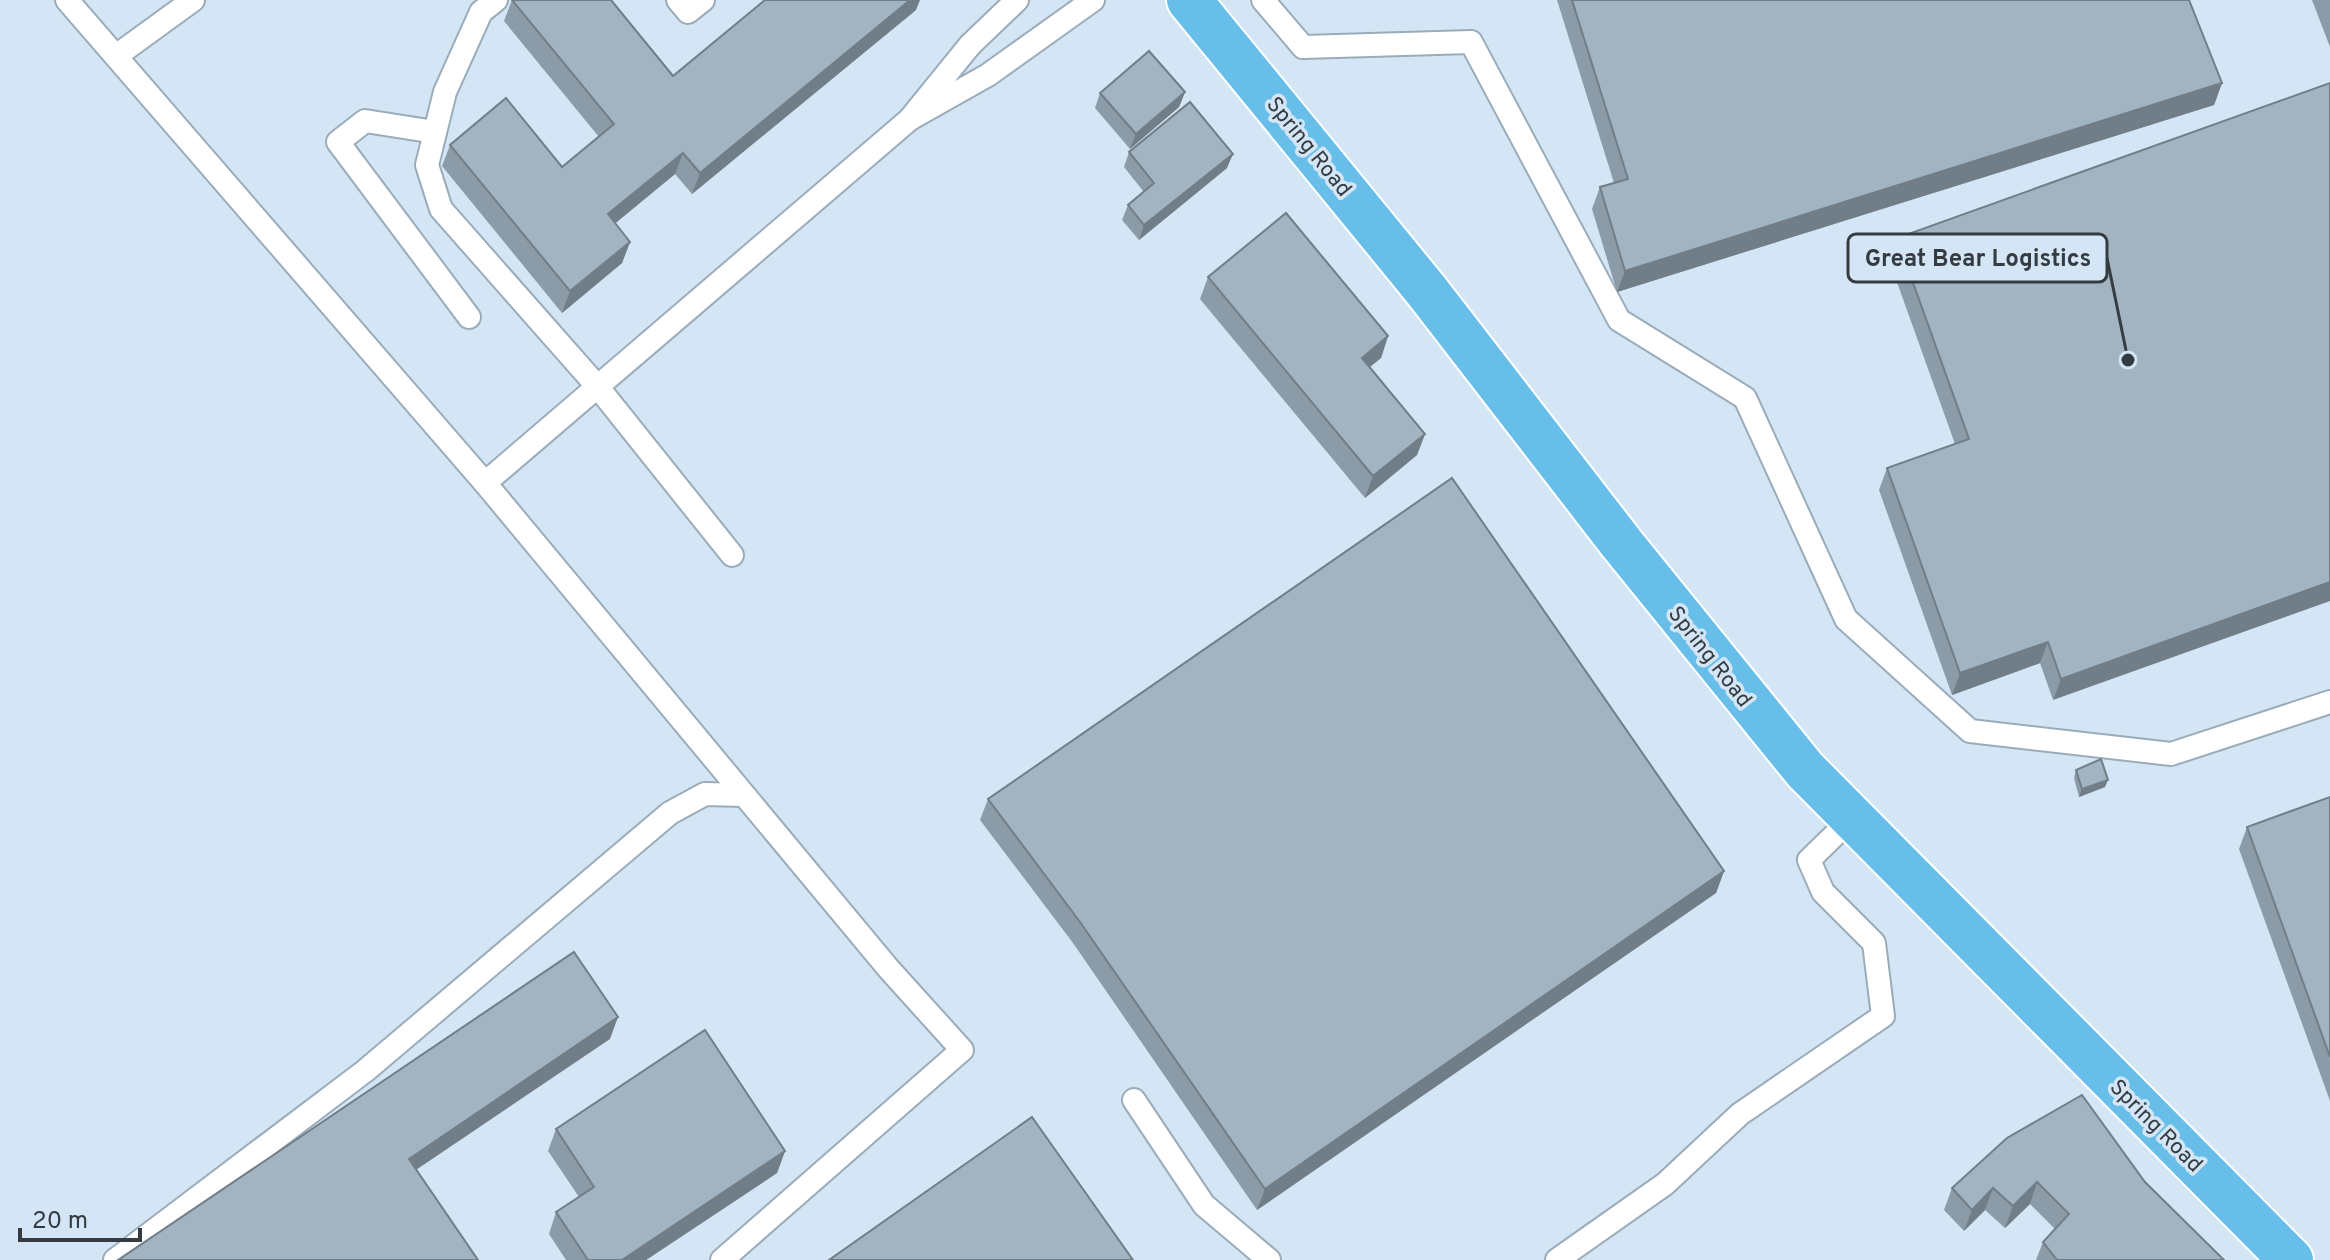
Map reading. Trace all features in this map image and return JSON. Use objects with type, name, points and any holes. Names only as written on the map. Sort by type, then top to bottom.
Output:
[{"type":"main road","name":"Spring Road","points":[[1189,0],[1426,290],[1761,719],[1852,818],[2291,1260]]},
{"type":"lane","points":[[67,0],[485,483],[888,968],[962,1050],[722,1260]]},
{"type":"lane","points":[[116,56],[193,0]]},
{"type":"lane","points":[[496,0],[481,12],[445,92],[427,165],[441,209],[597,386],[732,555]]},
{"type":"lane","points":[[678,0],[688,12],[703,0]]},
{"type":"lane","points":[[485,483],[910,119],[970,45],[1017,0]]},
{"type":"lane","points":[[910,119],[988,75],[1093,0]]},
{"type":"lane","points":[[1263,0],[1303,47],[1471,42],[1619,320],[1745,398],[1846,619],[1970,731],[2171,754],[2330,702]]},
{"type":"lane","points":[[435,132],[365,121],[338,142],[469,317]]},
{"type":"lane","points":[[115,1260],[365,1071],[670,813],[705,794],[744,795]]},
{"type":"lane","points":[[1557,1260],[1665,1184],[1740,1114],[1883,1016],[1874,943],[1823,892],[1809,860],[1852,818]]},
{"type":"lane","points":[[1134,1100],[1204,1205],[1269,1260]]},
{"type":"building","points":[[512,0],[611,0],[673,76],[765,0],[910,0],[700,173],[683,153],[608,214],[630,242],[570,291],[450,145],[506,98],[562,167],[614,124]]},
{"type":"building","points":[[1572,0],[2189,0],[2222,83],[1625,271],[1600,187],[1628,179]]},
{"type":"building","points":[[1149,51],[1185,92],[1136,134],[1100,93]]},
{"type":"building","points":[[2330,83],[2330,582],[2061,679],[2048,642],[1960,673],[1887,468],[1969,439],[1897,238]]},
{"type":"building","points":[[1190,102],[1233,154],[1144,225],[1128,205],[1154,183],[1129,152]]},
{"type":"building","points":[[1286,213],[1388,336],[1362,358],[1425,434],[1373,476],[1208,277]]},
{"type":"building","points":[[1452,478],[1724,871],[1265,1189],[1080,922],[988,799]]},
{"type":"building","points":[[2101,759],[2108,780],[2082,789],[2076,770]]},
{"type":"building","points":[[2330,797],[2330,1057],[2247,827]]},
{"type":"building","points":[[574,952],[618,1017],[409,1159],[478,1260],[118,1260]]},
{"type":"building","points":[[705,1030],[785,1151],[622,1260],[588,1260],[556,1212],[594,1187],[556,1129]]},
{"type":"building","points":[[2082,1095],[2145,1182],[2224,1260],[2057,1260],[2043,1242],[2069,1214],[2037,1182],[2013,1206],[1993,1188],[1972,1210],[1952,1188],[2007,1138]]},
{"type":"building","points":[[1032,1117],[1133,1260],[829,1260]]},
{"type":"place","name":"Great Bear Logistics","points":[[2128,360]]}]
